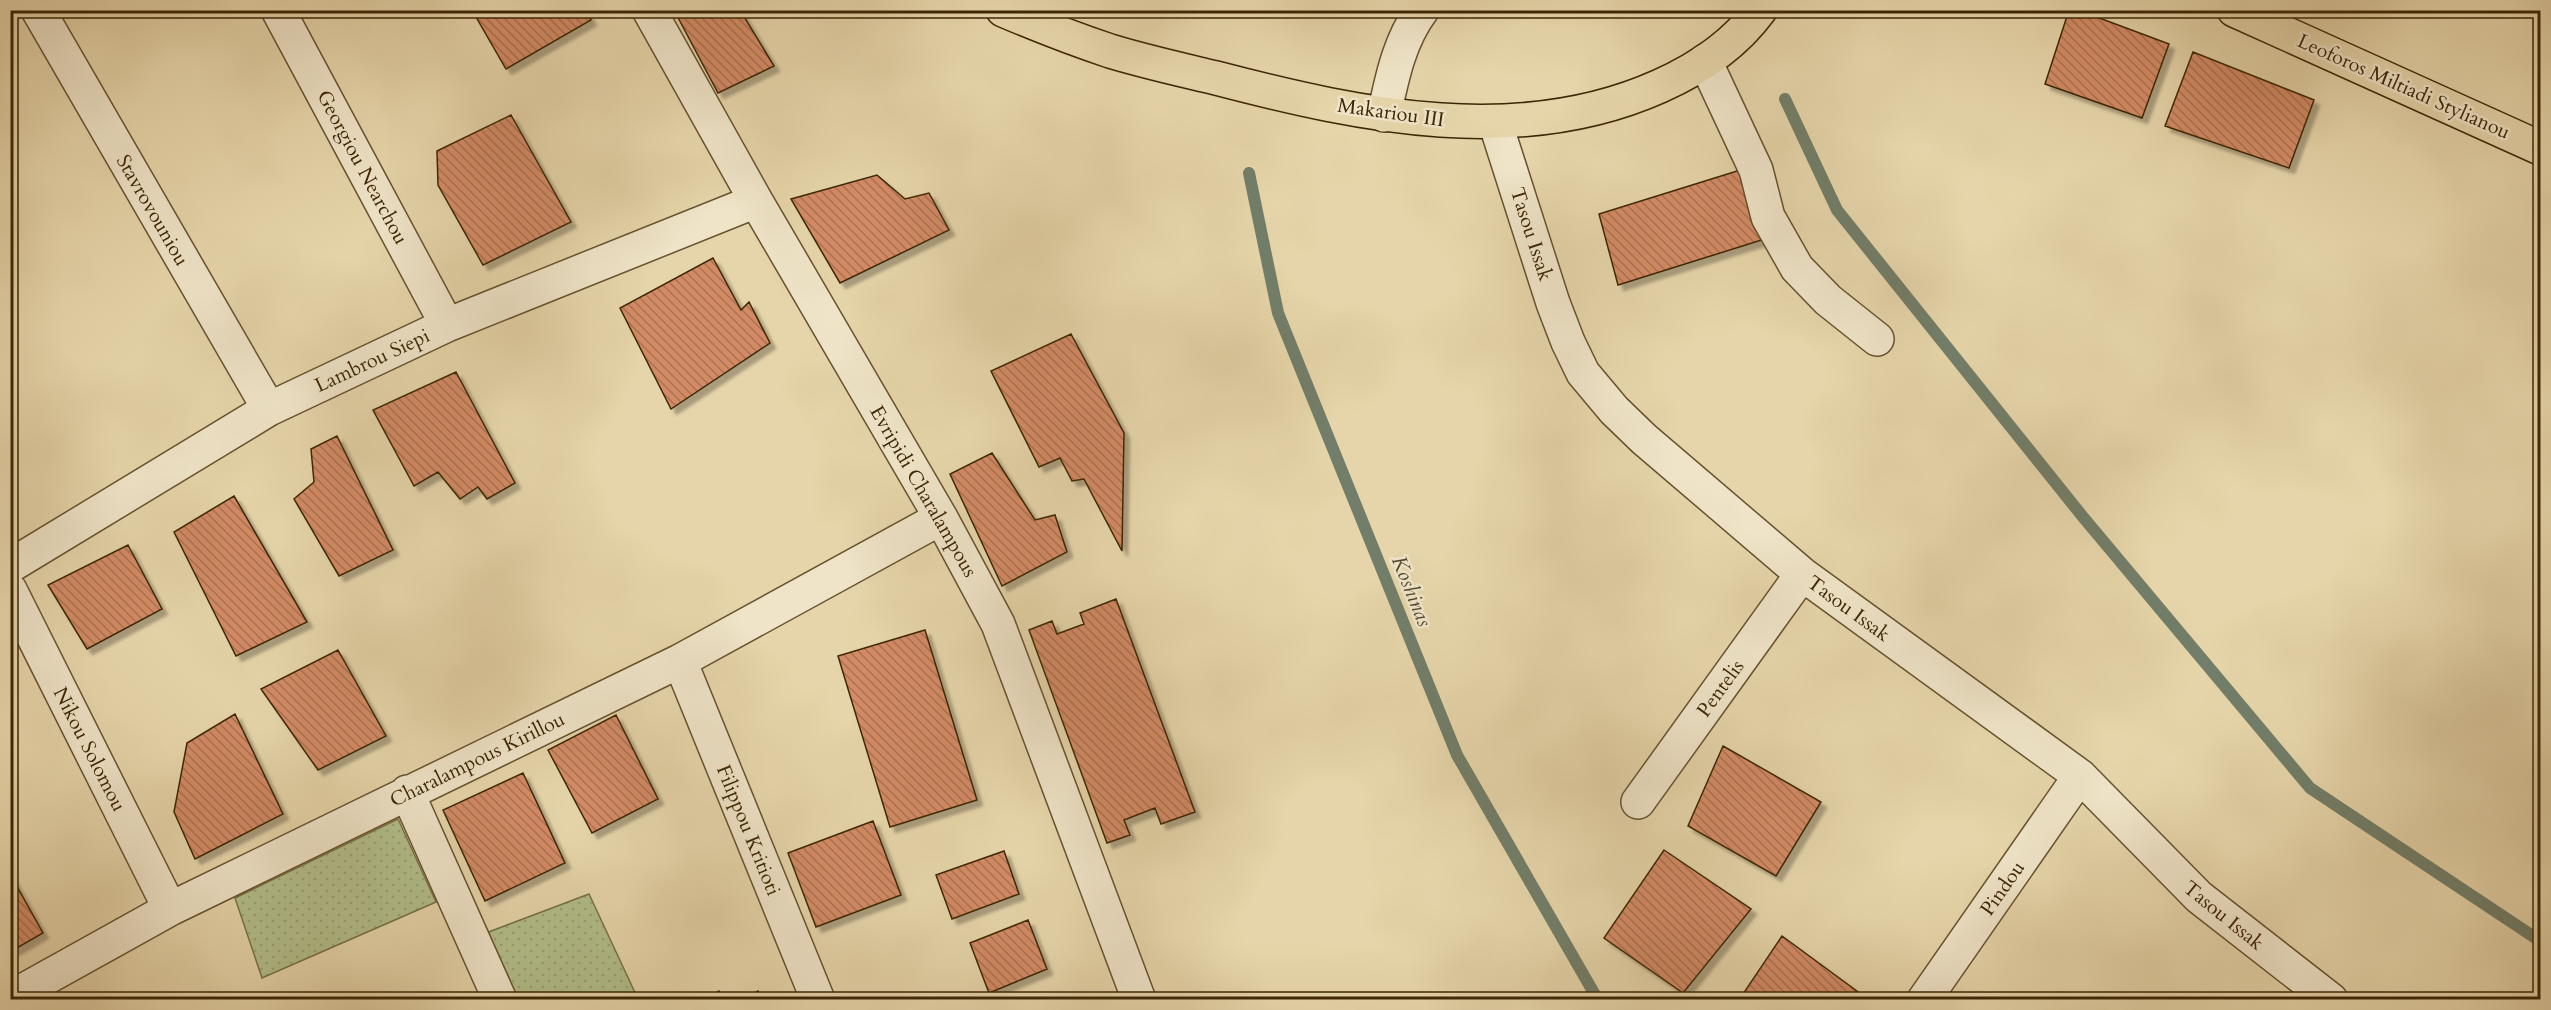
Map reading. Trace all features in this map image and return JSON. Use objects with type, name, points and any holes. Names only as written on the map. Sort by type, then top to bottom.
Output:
[{"type":"main road","name":"Makariou III","points":[[1004,10],[1110,51],[1269,92],[1384,115],[1426,120],[1495,122],[1567,116],[1636,97],[1682,76],[1721,51],[1760,10]]},
{"type":"main road","name":"Leoforos Miltiadi Stylianou","points":[[2234,10],[2541,148]]},
{"type":"street","name":"Stavrovouniou","points":[[38,10],[269,409]]},
{"type":"street","name":"Georgiou Nearchou","points":[[278,10],[447,325]]},
{"type":"street","name":"Evripidi Charalampous","points":[[649,10],[756,201],[941,518],[998,624],[1139,999]]},
{"type":"street","points":[[1384,115],[1394,68],[1409,28],[1422,10]]},
{"type":"street","points":[[1705,61],[1756,170],[1768,217],[1797,268],[1828,300],[1877,339]]},
{"type":"street","name":"Tasou Issak","points":[[1495,122],[1553,303],[1583,373],[1614,410],[1644,439],[1802,574],[2080,777],[2199,897],[2328,998]]},
{"type":"street","name":"Lambrou Siepi","points":[[10,566],[269,409],[447,325],[756,201]]},
{"type":"street","name":"Charalampous Kirillou","points":[[10,998],[170,909],[680,661],[941,518]]},
{"type":"street","name":"Pentelis","points":[[1638,802],[1802,574]]},
{"type":"street","name":"Nikou Solomou","points":[[10,590],[170,909]]},
{"type":"street","name":"Filippou Kritioti","points":[[680,661],[818,999]]},
{"type":"street","name":"Pindou","points":[[1923,999],[2080,777]]},
{"type":"street","points":[[407,792],[500,999]]},
{"type":"green space","points":[[398,819],[436,902],[262,978],[235,898]]},
{"type":"green space","points":[[589,894],[638,999],[515,999],[486,933]]},
{"type":"building","points":[[472,10],[585,10],[591,20],[506,69]]},
{"type":"building","points":[[674,10],[740,10],[774,66],[718,93]]},
{"type":"building","points":[[2069,10],[2078,10],[2169,44],[2142,118],[2045,84]]},
{"type":"building","points":[[2193,52],[2314,100],[2289,168],[2165,126]]},
{"type":"building","points":[[511,115],[571,222],[483,265],[438,185],[437,151]]},
{"type":"building","points":[[1750,167],[1768,238],[1618,285],[1599,214]]},
{"type":"building","points":[[877,175],[905,199],[929,193],[949,230],[840,283],[791,199]]},
{"type":"building","points":[[713,258],[741,310],[749,302],[770,343],[671,409],[620,308]]},
{"type":"building","points":[[1071,334],[1124,433],[1122,551],[1084,479],[1072,481],[1060,458],[1039,467],[991,371]]},
{"type":"building","points":[[456,372],[515,483],[487,499],[478,487],[460,499],[438,472],[414,486],[373,410]]},
{"type":"building","points":[[337,436],[393,550],[339,576],[294,499],[314,482],[311,449]]},
{"type":"building","points":[[992,453],[1035,520],[1055,515],[1067,552],[1002,586],[950,474]]},
{"type":"building","points":[[234,496],[307,622],[236,656],[174,532]]},
{"type":"building","points":[[128,545],[162,609],[87,649],[48,585]]},
{"type":"building","points":[[1116,599],[1195,812],[1161,824],[1155,808],[1124,820],[1130,835],[1107,843],[1029,630],[1052,621],[1057,634],[1084,624],[1080,613]]},
{"type":"building","points":[[925,630],[977,800],[890,827],[838,656]]},
{"type":"building","points":[[338,650],[386,736],[318,770],[261,689]]},
{"type":"building","points":[[235,714],[283,814],[195,859],[174,812],[187,743]]},
{"type":"building","points":[[616,715],[658,799],[592,833],[548,750]]},
{"type":"building","points":[[1723,746],[1821,802],[1776,876],[1688,826]]},
{"type":"building","points":[[523,773],[565,863],[485,901],[443,810]]},
{"type":"building","points":[[873,821],[901,895],[816,927],[788,853]]},
{"type":"building","points":[[1664,850],[1751,909],[1683,993],[1604,938]]},
{"type":"building","points":[[1004,851],[1019,894],[952,919],[936,875]]},
{"type":"building","points":[[10,874],[43,933],[10,952]]},
{"type":"building","points":[[1028,920],[1047,969],[989,993],[970,943]]},
{"type":"building","points":[[1782,936],[1869,1000],[1739,1000]]},
{"type":"building","points":[[719,991],[723,1000],[702,1000]]},
{"type":"building","points":[[758,991],[762,1000],[739,1000]]},
{"type":"waterway","points":[[1785,99],[1837,210],[2083,517],[2310,788],[2540,941]]},
{"type":"waterway","name":"Koshinas","points":[[1249,173],[1278,313],[1457,755],[1598,1000]]}]
